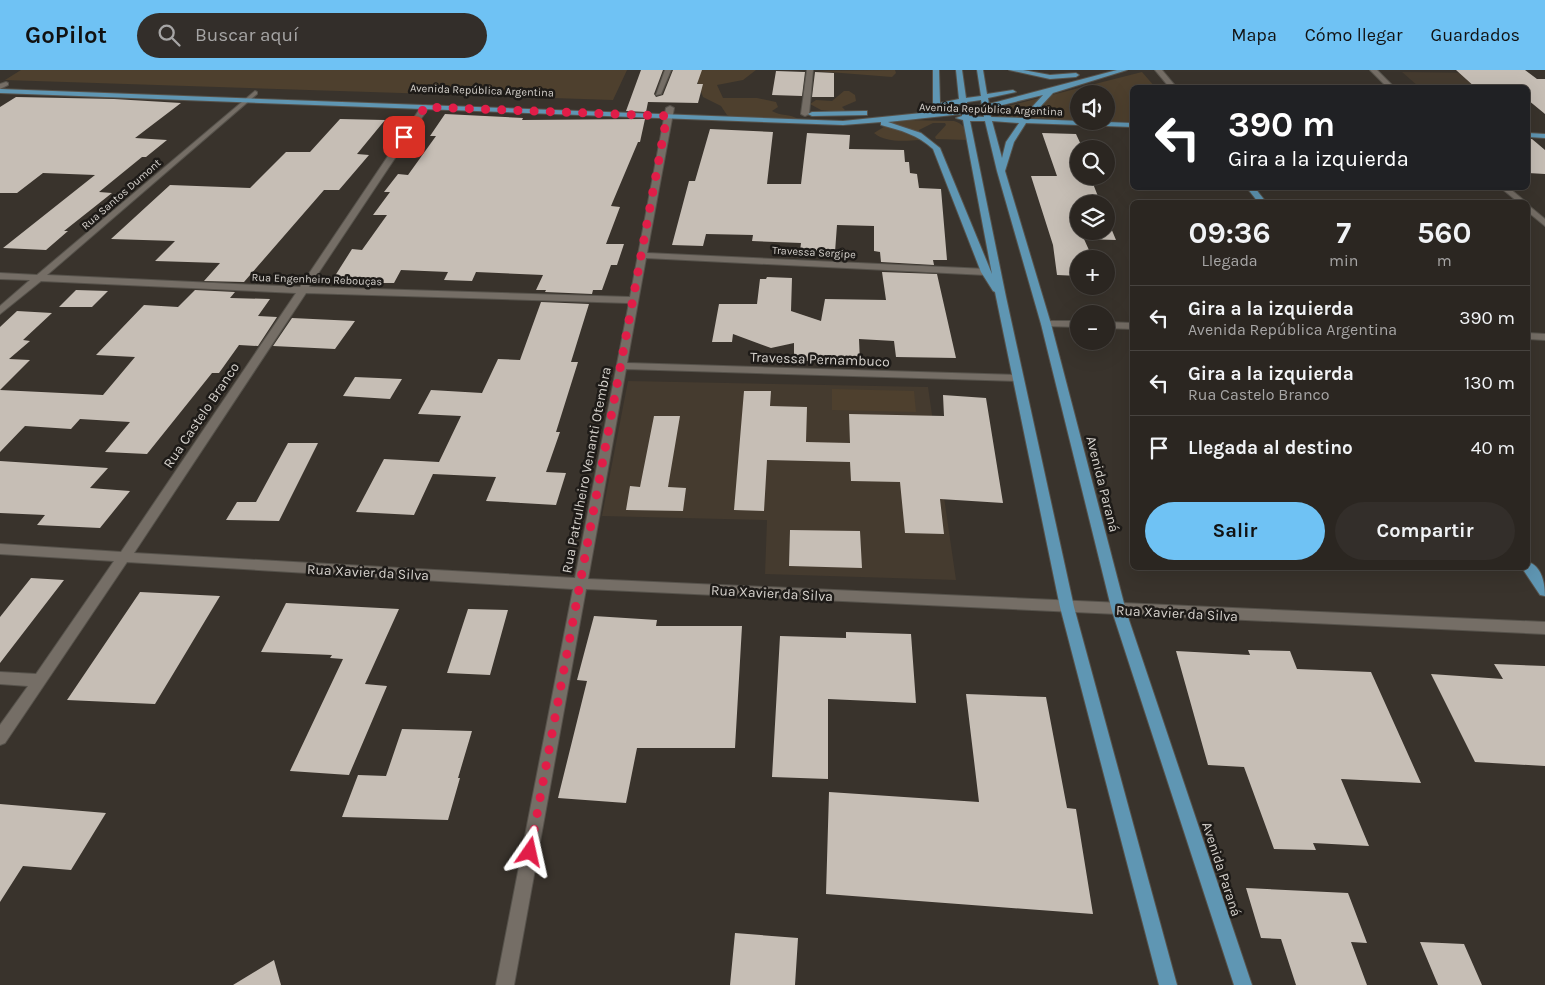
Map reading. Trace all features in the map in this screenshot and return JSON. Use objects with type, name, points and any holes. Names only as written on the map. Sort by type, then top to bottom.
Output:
[{"type":"main road","points":[[936,70],[937,106]]},
{"type":"main road","points":[[959,70],[1001,297],[1067,607],[1168,985]]},
{"type":"main road","name":"Avenida Paraná","points":[[980,70],[988,119],[1001,171],[1046,324],[1119,610],[1243,985]]},
{"type":"main road","points":[[1012,70],[1050,77],[1076,75]]},
{"type":"main road","points":[[965,110],[1050,92],[1124,70]]},
{"type":"main road","points":[[1047,84],[1085,73]]},
{"type":"main road","name":"Avenida República Argentina","points":[[1,86],[247,100],[425,107],[804,114],[869,112]]},
{"type":"main road","name":"Avenida República Argentina","points":[[1,86],[255,93],[668,112],[805,123],[874,121],[965,110]]},
{"type":"main road","points":[[965,110],[985,98],[1022,90]]},
{"type":"main road","points":[[1001,171],[1010,142],[1024,120],[1050,92]]},
{"type":"main road","name":"Avenida República Argentina","points":[[924,108],[937,106],[965,110],[988,119],[1130,125]]},
{"type":"main road","points":[[874,121],[916,134],[929,141],[936,148],[986,272],[1001,297]]},
{"type":"main road","points":[[1530,129],[1545,130]]},
{"type":"main road","points":[[1530,135],[1545,136]]},
{"type":"main road","points":[[1253,190],[1260,200]]},
{"type":"main road","points":[[1530,569],[1545,591]]},
{"type":"street","points":[[658,94],[668,70]]},
{"type":"street","points":[[804,114],[810,70]]},
{"type":"street","points":[[1158,70],[1171,85]]},
{"type":"street","points":[[1373,70],[1389,85]]},
{"type":"street","name":"Rua Santos Dumont","points":[[0,311],[255,93]]},
{"type":"street","name":"Rua Castelo Branco","points":[[0,738],[124,557],[425,107]]},
{"type":"street","name":"Rua Patrulheiro Venanti Otembra","points":[[505,985],[668,112]]},
{"type":"street","points":[[1507,190],[1520,200]]},
{"type":"street","points":[[1530,210],[1545,223]]},
{"type":"street","name":"Travessa Sergipe","points":[[642,255],[986,272]]},
{"type":"street","name":"Rua Engenheiro Rebouças","points":[[0,276],[303,290],[634,300]]},
{"type":"street","points":[[1046,324],[1070,324]]},
{"type":"street","points":[[1115,325],[1130,326]]},
{"type":"street","points":[[1530,336],[1545,337]]},
{"type":"street","name":"Travessa Pernambuco","points":[[621,366],[1018,378]]},
{"type":"street","name":"Rua Xavier da Silva","points":[[0,549],[579,584],[1545,628]]},
{"type":"street","points":[[0,678],[38,680]]},
{"type":"shaded area","points":[[21,70],[627,70],[613,100],[5,80]]},
{"type":"shaded area","points":[[699,70],[756,70],[743,80],[717,85],[723,98],[757,98],[776,102],[778,107],[772,111],[798,119],[734,118],[727,115],[721,106],[703,97],[697,80]]},
{"type":"shaded area","points":[[895,70],[896,73],[892,77],[816,71]]},
{"type":"shaded area","points":[[1142,72],[1153,85],[1130,85],[1130,122],[1115,121],[1115,85],[1091,85]]},
{"type":"shaded area","points":[[1402,72],[1488,73],[1503,85],[1417,85]]},
{"type":"shaded area","points":[[1070,90],[1070,120],[998,117],[996,109]]},
{"type":"shaded area","points":[[844,91],[849,91],[855,95],[856,101],[842,107],[845,110],[842,112],[821,110],[810,104],[816,100],[832,101]]},
{"type":"shaded area","points":[[902,120],[954,121],[964,128],[969,140],[936,139],[935,137],[946,125],[945,123],[933,123],[919,130],[919,140],[890,140],[874,133],[892,122]]},
{"type":"shaded area","points":[[628,381],[928,387],[956,580],[765,574],[767,520],[602,516]]},
{"type":"shaded area","points":[[832,389],[914,391],[916,412],[832,410]]},
{"type":"building","points":[[641,70],[663,70],[654,94],[656,97],[663,95],[673,70],[702,70],[697,84],[703,84],[698,103],[648,102],[646,112],[626,111]]},
{"type":"building","points":[[1456,70],[1525,70],[1537,79],[1545,79],[1545,114],[1530,102],[1530,85],[1473,85]]},
{"type":"building","points":[[776,71],[805,72],[802,96],[772,95]]},
{"type":"building","points":[[815,72],[834,73],[834,97],[812,97]]},
{"type":"building","points":[[16,97],[114,99],[181,103],[135,138],[167,140],[146,157],[142,157],[99,192],[112,193],[64,231],[68,231],[46,250],[3,248],[95,175],[43,173],[17,193],[0,193],[0,107]]},
{"type":"building","points":[[445,114],[523,118],[522,120],[645,119],[640,142],[638,142],[611,206],[620,207],[606,244],[624,244],[617,265],[611,265],[602,290],[593,290],[592,294],[545,292],[546,290],[536,290],[543,275],[476,272],[472,281],[444,280],[448,272],[401,270],[394,283],[363,283],[364,279],[333,279],[352,249],[362,250],[387,215],[373,215],[390,192],[384,192],[398,174],[408,175],[436,136],[430,136]]},
{"type":"building","points":[[340,119],[385,120],[357,154],[369,155],[339,190],[324,190],[244,282],[204,281],[220,263],[155,261],[175,241],[111,239],[170,185],[250,188],[286,152],[310,152]]},
{"type":"building","points":[[710,129],[773,132],[767,184],[801,184],[807,133],[850,135],[849,149],[904,150],[905,162],[909,162],[910,173],[917,174],[919,188],[941,189],[947,260],[933,260],[934,265],[881,262],[880,252],[874,251],[874,226],[837,225],[835,252],[800,251],[801,243],[752,241],[753,235],[706,234],[703,246],[672,245],[689,181],[695,181]]},
{"type":"building","points":[[1042,133],[1076,134],[1079,140],[1070,140],[1070,185],[1094,185],[1097,195],[1070,195],[1070,240],[1084,240],[1089,250],[1070,250],[1070,276],[1057,275],[1053,245],[1031,176],[1057,176]]},
{"type":"building","points":[[1530,139],[1545,150],[1545,174],[1530,173]]},
{"type":"building","points":[[882,272],[937,274],[956,358],[896,357],[894,341],[859,339],[860,363],[806,361],[806,359],[794,358],[794,343],[771,348],[733,334],[732,342],[712,342],[719,304],[757,304],[760,279],[766,279],[767,277],[792,278],[791,311],[821,321],[825,299],[886,300]]},
{"type":"building","points":[[76,290],[108,291],[92,307],[59,307]]},
{"type":"building","points":[[195,290],[235,292],[230,298],[270,299],[258,316],[277,317],[258,346],[239,345],[219,373],[212,373],[147,454],[105,452],[130,422],[80,419],[71,429],[25,426],[0,452],[0,390],[103,395],[135,357],[96,355],[144,305],[178,307]]},
{"type":"building","points":[[541,302],[589,304],[571,362],[578,362],[556,432],[560,432],[546,472],[566,473],[556,505],[486,501],[496,477],[433,474],[414,515],[356,512],[384,459],[439,462],[461,416],[418,414],[431,390],[482,393],[498,359],[520,360]]},
{"type":"building","points":[[17,311],[52,313],[23,340],[30,341],[9,359],[30,360],[0,390],[0,327]]},
{"type":"building","points":[[292,318],[355,321],[335,349],[273,346]]},
{"type":"building","points":[[355,377],[402,379],[390,399],[343,396]]},
{"type":"building","points":[[744,391],[771,391],[770,406],[807,407],[806,442],[850,443],[849,414],[944,416],[943,395],[986,398],[1003,503],[940,499],[944,534],[905,533],[900,482],[851,481],[850,462],[767,460],[764,511],[734,510]]},
{"type":"building","points":[[654,416],[680,416],[668,487],[686,488],[683,511],[626,510],[630,486],[640,487]]},
{"type":"building","points":[[288,443],[318,443],[279,521],[226,520],[237,502],[256,502]]},
{"type":"building","points":[[0,461],[108,468],[90,488],[130,491],[100,528],[37,525],[45,515],[0,513]]},
{"type":"building","points":[[790,530],[860,531],[862,568],[789,566]]},
{"type":"building","points":[[31,578],[64,580],[0,663],[0,617]]},
{"type":"building","points":[[140,592],[220,596],[155,704],[67,700]]},
{"type":"building","points":[[286,603],[399,609],[365,684],[387,686],[349,775],[290,771],[343,659],[330,658],[332,655],[261,652]]},
{"type":"building","points":[[468,609],[508,610],[490,675],[447,673]]},
{"type":"building","points":[[594,616],[657,620],[656,626],[742,626],[735,748],[637,748],[626,803],[558,798],[587,681],[577,680]]},
{"type":"building","points":[[846,632],[911,634],[916,703],[828,699],[828,779],[772,777],[780,636],[846,638]]},
{"type":"building","points":[[1248,650],[1290,651],[1297,669],[1371,672],[1421,783],[1341,779],[1369,846],[1313,843],[1316,850],[1274,849],[1244,767],[1208,765],[1176,651],[1250,655]]},
{"type":"building","points":[[1494,664],[1545,666],[1545,766],[1475,762],[1431,674],[1503,679]]},
{"type":"building","points":[[966,694],[1046,697],[1067,808],[1076,809],[1093,914],[826,894],[829,792],[979,802]]},
{"type":"building","points":[[402,729],[472,731],[448,820],[342,817],[358,775],[386,776]]},
{"type":"building","points":[[0,804],[106,813],[71,870],[23,866],[0,902]]},
{"type":"building","points":[[1246,888],[1348,893],[1367,943],[1351,942],[1367,985],[1296,985],[1281,939],[1261,938]]},
{"type":"building","points":[[735,933],[798,938],[795,985],[730,985]]},
{"type":"building","points":[[1420,942],[1464,944],[1482,985],[1438,985]]},
{"type":"building","points":[[274,960],[281,985],[233,985]]},
{"type":"route","points":[[404,137],[425,107],[667,116],[530,852]]}]
